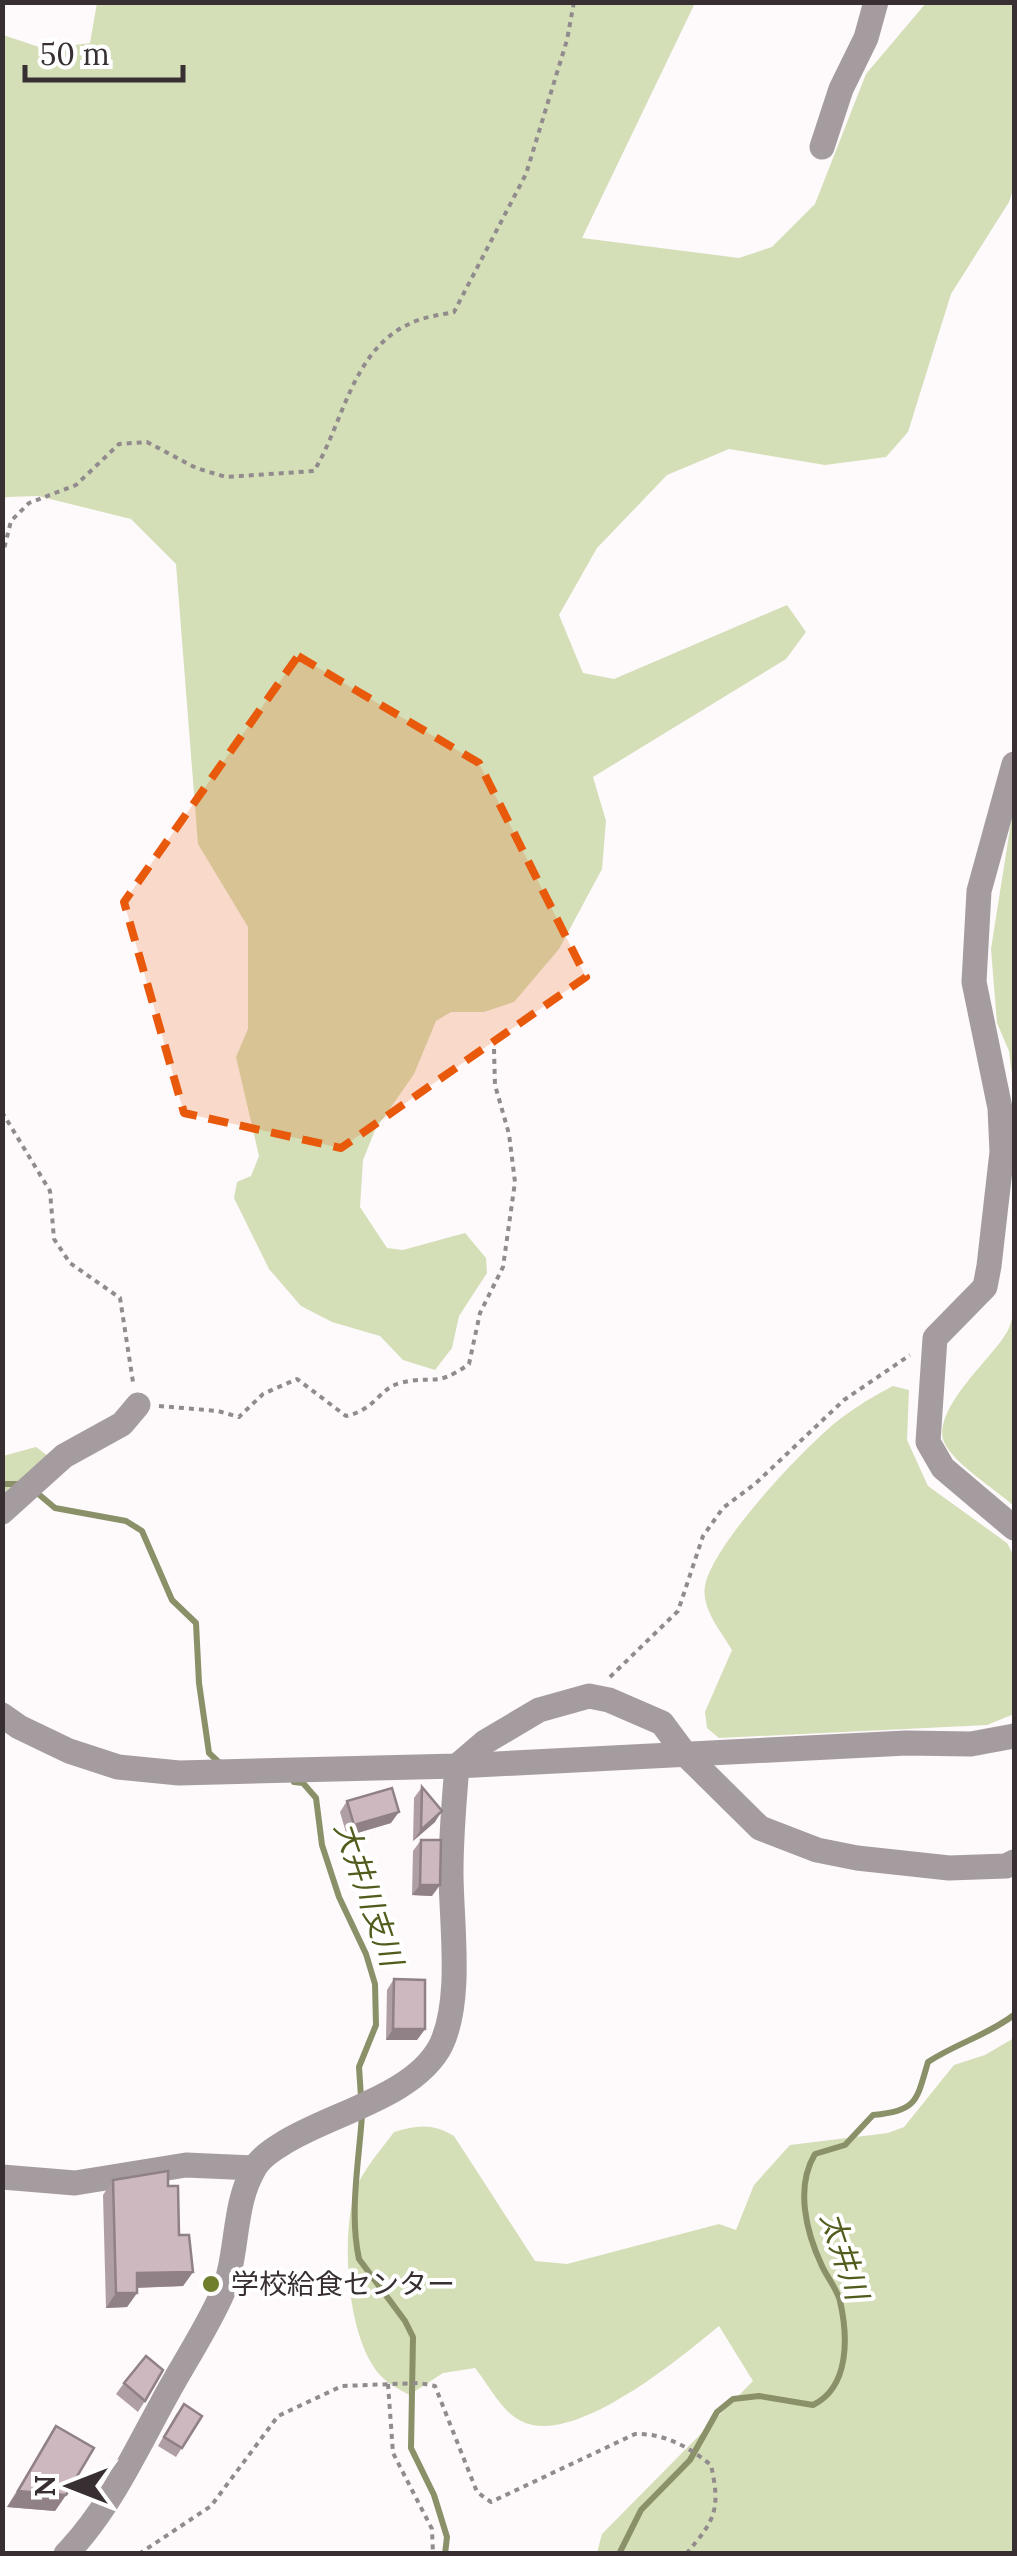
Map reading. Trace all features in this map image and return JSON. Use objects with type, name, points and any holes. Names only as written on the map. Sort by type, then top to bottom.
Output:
[{"type":"street","points":[[822,148],[841,89],[866,38],[876,2]]},
{"type":"street","points":[[1014,764],[979,891],[974,982],[1000,1108],[1002,1152],[989,1266],[984,1287],[934,1338],[928,1442],[943,1468],[1014,1528]]},
{"type":"street","points":[[10,1507],[64,1456],[122,1424],[138,1405]]},
{"type":"street","points":[[66,2554],[86,2533],[125,2471],[224,2292],[254,2168],[272,2150],[301,2131],[400,2085],[431,2060],[442,2044],[452,1987],[451,1856],[457,1766],[485,1742],[539,1710],[589,1696],[610,1700],[662,1723],[686,1754],[760,1828],[817,1850],[856,1858],[949,1868],[1006,1866],[1014,1862]]},
{"type":"street","points":[[2,1715],[69,1751],[118,1767],[179,1773],[457,1766],[906,1743],[970,1744],[1014,1736]]},
{"type":"street","points":[[2,2177],[76,2183],[186,2165],[254,2168]]},
{"type":"path","points":[[2,557],[11,520],[28,503],[76,485],[119,444],[147,442],[196,468],[226,478],[314,471],[364,367],[381,343],[408,324],[454,312],[526,174],[568,40],[574,2]]},
{"type":"path","points":[[2,1112],[50,1191],[54,1239],[70,1263],[120,1298],[126,1352],[138,1405],[218,1411],[239,1417],[264,1394],[297,1378],[346,1416],[364,1412],[398,1383],[447,1380],[469,1364],[480,1313],[503,1267],[515,1182],[510,1134],[496,1084],[494,1049]]},
{"type":"path","points":[[589,1696],[678,1611],[703,1536],[723,1508],[756,1483],[844,1400],[934,1338]]},
{"type":"path","points":[[139,2554],[211,2506],[278,2416],[342,2386],[419,2383],[435,2386],[476,2492],[490,2502],[635,2434],[651,2434],[699,2455],[711,2466],[718,2496],[712,2524],[686,2554]]},
{"type":"path","points":[[388,2384],[393,2453],[432,2529],[433,2554]]},
{"type":"highlighted area","points":[[298,656],[479,763],[586,977],[341,1148],[184,1113],[124,902]]},
{"type":"green space","points":[[97,3],[695,3],[582,238],[739,258],[772,247],[815,204],[866,74],[926,3],[1014,3],[1014,187],[1009,202],[951,294],[908,432],[886,457],[825,465],[729,449],[667,475],[597,548],[559,615],[583,673],[614,679],[787,605],[806,632],[786,659],[593,777],[606,821],[602,869],[559,949],[514,1002],[484,1012],[451,1012],[436,1021],[414,1074],[375,1130],[363,1160],[360,1207],[387,1248],[403,1250],[465,1233],[486,1258],[487,1273],[459,1316],[452,1348],[435,1370],[403,1360],[380,1336],[332,1322],[301,1306],[269,1269],[234,1198],[237,1182],[251,1176],[259,1156],[236,1057],[248,1029],[248,927],[198,844],[176,564],[131,519],[38,496],[6,497],[3,501],[3,35],[45,49],[90,43]]},
{"type":"green space","points":[[1014,803],[1014,1090],[1009,1051],[997,1023],[991,949]]},
{"type":"green space","points":[[1014,1310],[1014,1506],[957,1460],[945,1444],[942,1431],[954,1401],[1007,1332]]},
{"type":"green space","points":[[893,1386],[909,1390],[907,1440],[928,1486],[1007,1543],[1014,1556],[1014,1714],[987,1725],[719,1738],[707,1728],[705,1712],[732,1650],[706,1603],[705,1586],[711,1568],[762,1497],[824,1432]]},
{"type":"green space","points":[[36,1447],[48,1456],[3,1506],[3,1456]]},
{"type":"green space","points":[[1014,2038],[1014,2553],[597,2553],[602,2534],[753,2381],[719,2326],[625,2396],[568,2422],[543,2426],[514,2417],[475,2368],[443,2373],[409,2395],[386,2381],[371,2362],[354,2316],[348,2235],[355,2191],[394,2132],[425,2126],[454,2136],[535,2261],[567,2264],[719,2224],[736,2230],[754,2185],[790,2145],[888,2133],[904,2127],[954,2065],[985,2055]]},
{"type":"building","points":[[422,1787],[442,1811],[421,1830]]},
{"type":"building","points":[[392,1788],[399,1812],[354,1825],[347,1801]]},
{"type":"building","points":[[421,1840],[441,1840],[440,1885],[420,1885]]},
{"type":"building","points":[[394,1979],[425,1980],[425,2029],[393,2029]]},
{"type":"building","points":[[168,2171],[168,2186],[178,2186],[179,2235],[189,2235],[193,2272],[137,2273],[137,2293],[116,2293],[113,2180]]},
{"type":"building","points":[[146,2356],[163,2370],[145,2401],[124,2383]]},
{"type":"building","points":[[184,2404],[202,2416],[182,2448],[164,2437]]},
{"type":"building","points":[[56,2426],[94,2448],[66,2495],[18,2491]]},
{"type":"waterway","name":"大井川支川","points":[[2,1484],[21,1484]]},
{"type":"waterway","name":"大井川支川","points":[[36,1492],[55,1508],[126,1521],[142,1531],[172,1600],[196,1623],[209,1753],[222,1765]]},
{"type":"waterway","name":"大井川支川","points":[[294,1782],[303,1783],[316,1798],[322,1845],[375,1984],[376,2025],[359,2067],[361,2097]]},
{"type":"waterway","name":"太井川","points":[[619,2554],[641,2510],[690,2460],[717,2412],[733,2399],[759,2396],[813,2405],[834,2386],[845,2345],[843,2315],[807,2224],[805,2181],[815,2154],[845,2145],[873,2115],[907,2107],[917,2095],[928,2062],[1014,2015]]},
{"type":"waterway","name":"大井川支川","points":[[362,2115],[355,2205],[359,2259],[413,2337],[411,2448],[434,2495],[447,2537],[445,2554]]},
{"type":"place","name":"学校給食センター","points":[[211,2284]]}]
